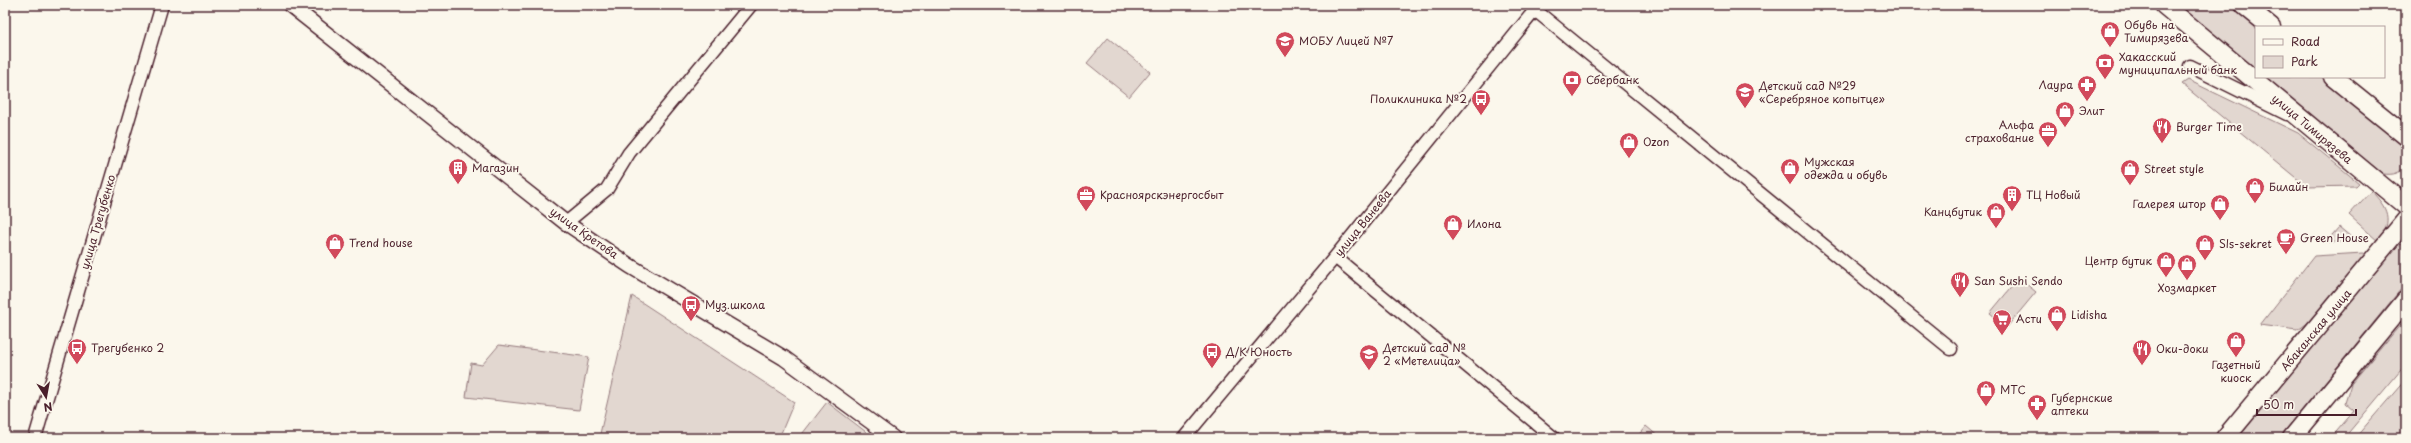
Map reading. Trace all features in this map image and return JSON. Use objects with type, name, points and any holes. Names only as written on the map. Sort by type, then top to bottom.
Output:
[{"type":"main road","name":"улица Тимирязева","points":[[2164,5],[2406,206]]},
{"type":"main road","points":[[2244,5],[2270,26]]},
{"type":"main road","points":[[2334,78],[2406,136]]},
{"type":"main road","name":"Абаканская улица","points":[[2225,438],[2406,220]]},
{"type":"main road","points":[[2292,438],[2406,300]]},
{"type":"street","name":"улица Трегубенко","points":[[35,438],[162,5]]},
{"type":"street","name":"улица Кретова","points":[[290,5],[566,223],[630,266],[784,358],[893,438]]},
{"type":"street","points":[[566,223],[607,189],[629,154],[751,5]]},
{"type":"street","points":[[1537,8],[1951,349]]},
{"type":"street","name":"улица Ванеева","points":[[1184,438],[1335,257],[1537,8]]},
{"type":"street","points":[[2190,66],[2308,124]]},
{"type":"street","points":[[1335,257],[1554,438]]},
{"type":"green space","points":[[2177,5],[2232,5],[2258,26],[2255,26],[2255,69]]},
{"type":"green space","points":[[1108,38],[1150,72],[1129,97],[1087,63]]},
{"type":"green space","points":[[2265,78],[2322,78],[2396,138],[2405,147],[2406,165],[2396,173],[2383,174]]},
{"type":"green space","points":[[2188,80],[2298,133],[2359,183],[2356,186],[2307,187],[2182,84]]},
{"type":"green space","points":[[2371,191],[2385,209],[2387,215],[2386,227],[2379,242],[2349,215]]},
{"type":"green space","points":[[2339,227],[2357,242],[2326,242]]},
{"type":"green space","points":[[2402,244],[2406,245],[2406,283],[2279,438],[2238,438],[2396,246]]},
{"type":"green space","points":[[2363,253],[2366,257],[2316,317],[2298,330],[2260,325],[2314,256]]},
{"type":"green space","points":[[2019,278],[2036,292],[2007,327],[1990,313]]},
{"type":"green space","points":[[632,296],[794,402],[779,438],[599,438]]},
{"type":"green space","points":[[2406,318],[2406,364],[2344,438],[2331,438],[2354,411],[2345,403],[2351,384]]},
{"type":"green space","points":[[499,345],[589,357],[579,410],[466,397],[471,363],[482,365]]},
{"type":"green space","points":[[2406,379],[2406,438],[2355,438]]},
{"type":"green space","points":[[827,402],[874,438],[799,438]]},
{"type":"green space","points":[[1646,426],[1660,438],[1636,438]]},
{"type":"place","name":"Обувь на Тимирязева","points":[[2110,48]]},
{"type":"place","name":"МОБУ Лицей №7","points":[[1285,58]]},
{"type":"place","name":"Хакасский муниципальный банк","points":[[2105,80]]},
{"type":"place","name":"Сбербанк","points":[[1572,97]]},
{"type":"place","name":"Лаура","points":[[2087,102]]},
{"type":"place","name":"Детский сад №29 «Серебряное копытце»","points":[[1745,109]]},
{"type":"place","name":"Поликлиника №2","points":[[1481,116]]},
{"type":"place","name":"Элит","points":[[2065,128]]},
{"type":"place","name":"Burger Time","points":[[2162,144]]},
{"type":"place","name":"Альфа страхование","points":[[2048,148]]},
{"type":"place","name":"Ozon","points":[[1629,159]]},
{"type":"place","name":"Магазин","points":[[458,185]]},
{"type":"place","name":"Мужская одежда и обувь","points":[[1790,185]]},
{"type":"place","name":"Street style","points":[[2130,186]]},
{"type":"place","name":"Билайн","points":[[2255,204]]},
{"type":"place","name":"Красноярскэнергосбыт","points":[[1086,212]]},
{"type":"place","name":"ТЦ Новый","points":[[2012,212]]},
{"type":"place","name":"Галерея штор","points":[[2220,221]]},
{"type":"place","name":"Канцбутик","points":[[1996,229]]},
{"type":"place","name":"Илона","points":[[1453,241]]},
{"type":"place","name":"Green House","points":[[2286,255]]},
{"type":"place","name":"Trend house","points":[[335,260]]},
{"type":"place","name":"Sls-sekret","points":[[2205,261]]},
{"type":"place","name":"Центр бутик","points":[[2166,278]]},
{"type":"place","name":"Хозмаркет","points":[[2187,281]]},
{"type":"place","name":"San Sushi Sendo","points":[[1960,298]]},
{"type":"place","name":"Муз.школа","points":[[691,322]]},
{"type":"place","name":"Lidisha","points":[[2057,332]]},
{"type":"place","name":"Асти","points":[[2002,336]]},
{"type":"place","name":"Газетный киоск","points":[[2236,358]]},
{"type":"place","name":"Трегубенко 2","points":[[77,365]]},
{"type":"place","name":"Оки-доки","points":[[2142,366]]},
{"type":"place","name":"Д/К Юность","points":[[1212,369]]},
{"type":"place","name":"Детский сад № 2 «Метелица»","points":[[1369,371]]},
{"type":"place","name":"МТС","points":[[1986,407]]},
{"type":"place","name":"Губернские аптеки","points":[[2037,421]]}]
